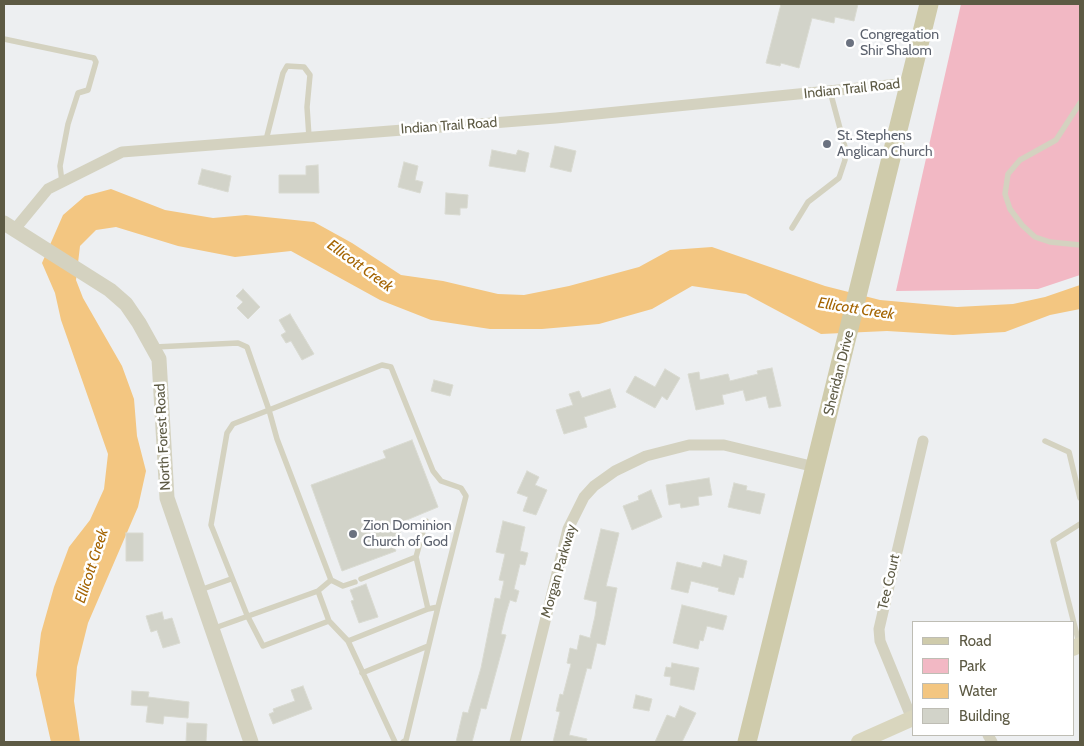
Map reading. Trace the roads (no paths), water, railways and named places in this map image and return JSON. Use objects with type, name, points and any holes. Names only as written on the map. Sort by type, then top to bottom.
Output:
[{"type":"main road","name":"Sheridan Drive","points":[[747,742],[929,4]]},
{"type":"main road","points":[[859,742],[912,719]]},
{"type":"street","name":"Indian Trail Road","points":[[10,226],[48,189],[122,152],[556,118],[909,83]]},
{"type":"street","name":"North Forest Road","points":[[10,226],[46,251],[93,278],[126,304],[159,359],[167,498],[251,742]]},
{"type":"street","name":"Tee Court","points":[[912,719],[880,641],[879,629],[923,441]]},
{"type":"street","name":"Morgan Parkway","points":[[516,742],[568,529],[576,510],[594,486],[615,470],[646,456],[689,445],[724,445],[815,467]]},
{"type":"lane","points":[[4,39],[94,58],[96,62],[88,90],[78,93],[68,124],[60,166],[62,182]]},
{"type":"lane","points":[[266,140],[283,73],[287,66],[304,67],[310,75],[307,107],[310,137]]},
{"type":"lane","points":[[792,228],[808,202],[839,178],[845,160],[845,147],[830,91]]},
{"type":"lane","points":[[1080,103],[1056,140],[1020,160],[1008,174],[1005,194],[1016,217],[1035,237],[1050,242],[1080,245]]},
{"type":"lane","points":[[153,348],[238,343],[247,347],[331,580],[343,586],[416,557]]},
{"type":"lane","points":[[329,621],[263,646],[246,615],[211,525],[227,433],[233,424],[382,365],[391,367],[433,471],[441,481],[461,488],[466,496],[406,740],[403,742]]},
{"type":"lane","points":[[1045,441],[1070,452],[1080,498]]},
{"type":"lane","points":[[426,521],[416,557],[428,609]]},
{"type":"lane","points":[[1071,621],[1053,542],[1080,524]]},
{"type":"lane","points":[[199,591],[231,579]]},
{"type":"lane","points":[[212,629],[246,615],[318,591],[331,580]]},
{"type":"lane","points":[[318,591],[329,621],[348,641],[394,742]]},
{"type":"lane","points":[[348,641],[428,609],[438,607]]},
{"type":"lane","points":[[1074,633],[1077,646]]},
{"type":"lane","points":[[362,673],[428,646]]},
{"type":"water","name":"Ellicott Creek","points":[[111,189],[165,210],[213,218],[246,215],[314,222],[352,243],[401,275],[443,281],[498,294],[524,295],[569,286],[639,267],[670,250],[712,247],[825,286],[880,300],[957,307],[1013,304],[1045,297],[1080,285],[1080,309],[1050,315],[1005,332],[953,335],[887,331],[821,334],[746,294],[692,286],[652,309],[599,324],[542,329],[490,329],[431,320],[380,300],[291,251],[235,257],[178,246],[116,227],[96,230],[80,246],[76,280],[83,298],[122,366],[134,399],[137,436],[146,471],[138,507],[88,623],[77,667],[74,701],[80,742],[51,742],[36,675],[41,633],[54,587],[69,547],[90,520],[104,489],[108,454],[61,320],[55,293],[42,263],[63,215],[85,196]]},
{"type":"place","name":"Congregation Shir Shalom","points":[[850,43]]},
{"type":"place","name":"St. Stephens Anglican Church","points":[[827,144]]},
{"type":"place","name":"Zion Dominion Church of God","points":[[353,534]]}]
